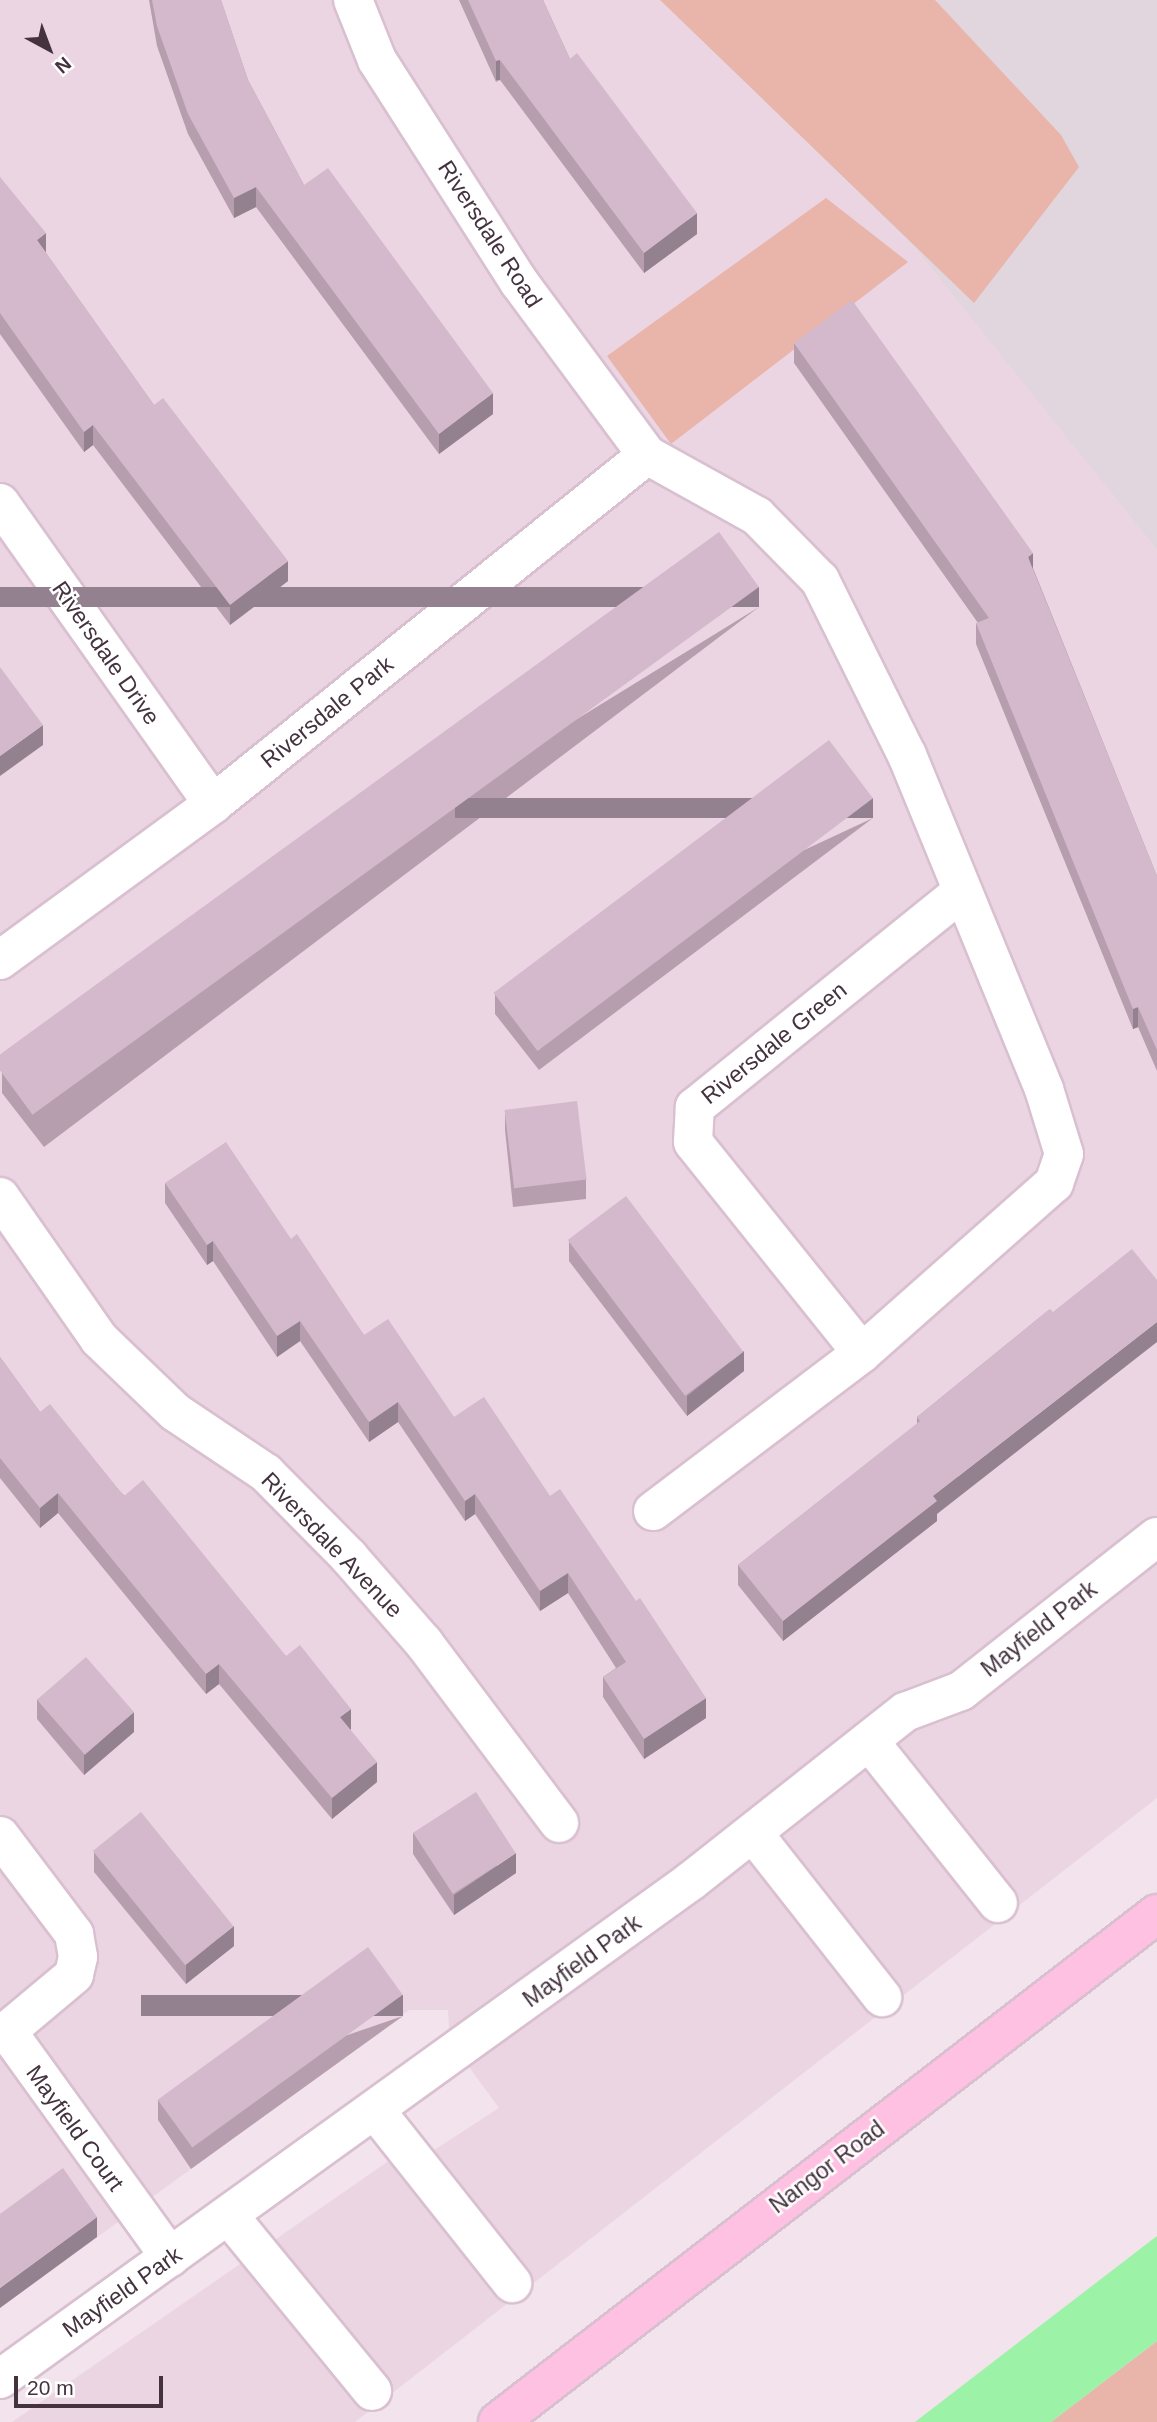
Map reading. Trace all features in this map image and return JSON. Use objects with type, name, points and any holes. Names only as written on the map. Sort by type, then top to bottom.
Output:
[{"type":"main road","name":"Nangor Road","points":[[498,2422],[1157,1914]]},
{"type":"street","name":"Riversdale Road","points":[[353,0],[377,60],[497,247],[647,455]]},
{"type":"street","name":"Riversdale Park","points":[[0,960],[213,804],[647,455]]},
{"type":"street","points":[[647,455],[757,516],[820,580],[907,755],[960,892],[1044,1089],[1064,1154],[1055,1183],[862,1353],[653,1511]]},
{"type":"street","name":"Riversdale Drive","points":[[0,503],[213,804]]},
{"type":"street","name":"Riversdale Green","points":[[862,1353],[693,1142],[695,1107],[960,892]]},
{"type":"street","name":"Riversdale Avenue","points":[[0,1197],[99,1339],[175,1412],[266,1473],[349,1557],[424,1643],[559,1823]]},
{"type":"street","name":"Mayfield Park","points":[[0,2379],[229,2216],[753,1833],[905,1712],[961,1691],[1157,1537]]},
{"type":"street","points":[[869,1741],[998,1903]]},
{"type":"street","points":[[753,1833],[883,1997]]},
{"type":"street","name":"Mayfield Court","points":[[0,1836],[74,1934],[78,1957],[74,1975],[7,2031],[170,2258]]},
{"type":"street","points":[[375,2110],[512,2283]]},
{"type":"street","points":[[229,2216],[372,2391]]},
{"type":"shaded area","points":[[0,0],[660,0],[923,256],[1157,550],[1157,1798],[355,2422],[12,2422],[393,2158],[414,2163],[499,2108],[450,2041],[448,2010],[409,2010],[0,2308]]},
{"type":"shaded area","points":[[660,0],[1157,0],[1157,550],[917,250]]},
{"type":"shaded area","points":[[660,0],[935,0],[1061,135],[1079,167],[974,303]]},
{"type":"shaded area","points":[[826,198],[908,262],[671,444],[607,356]]},
{"type":"shaded area","points":[[1157,2236],[1157,2341],[1051,2422],[915,2422]]},
{"type":"shaded area","points":[[1157,2341],[1157,2422],[1051,2422]]},
{"type":"building","points":[[152,0],[221,0],[248,80],[304,185],[328,168],[493,393],[439,434],[256,187],[234,198],[188,114],[157,26]]},
{"type":"building","points":[[468,0],[543,0],[570,59],[577,53],[697,213],[644,253],[500,60],[496,61]]},
{"type":"building","points":[[0,177],[46,233],[37,240],[154,405],[163,398],[288,561],[230,605],[93,425],[84,432],[0,313]]},
{"type":"building","points":[[852,300],[1033,553],[1028,557],[1157,876],[1157,1050],[1138,1007],[1133,1009],[976,623],[989,618],[794,343]]},
{"type":"building","points":[[719,532],[759,587],[32,1115],[0,1070],[0,1054]]},
{"type":"building","points":[[0,667],[43,725],[0,756]]},
{"type":"building","points":[[829,740],[873,798],[538,1051],[494,993]]},
{"type":"building","points":[[577,1101],[587,1179],[514,1188],[505,1110]]},
{"type":"building","points":[[226,1142],[291,1239],[297,1234],[364,1335],[388,1319],[454,1417],[484,1397],[550,1496],[560,1489],[636,1601],[640,1598],[706,1698],[644,1739],[603,1677],[626,1662],[568,1573],[540,1591],[475,1494],[465,1501],[398,1402],[369,1422],[300,1321],[277,1336],[213,1241],[207,1245],[165,1183]]},
{"type":"building","points":[[626,1196],[743,1352],[685,1396],[568,1240]]},
{"type":"building","points":[[1132,1249],[1157,1280],[1157,1322],[933,1496],[937,1501],[783,1621],[738,1565],[920,1421],[917,1417],[1050,1309],[1053,1312]]},
{"type":"building","points":[[0,1357],[40,1412],[50,1404],[124,1496],[143,1480],[286,1656],[300,1645],[351,1709],[340,1717],[377,1762],[332,1798],[219,1664],[206,1674],[58,1493],[40,1508],[0,1458]]},
{"type":"building","points":[[86,1657],[134,1712],[85,1755],[37,1700]]},
{"type":"building","points":[[476,1792],[516,1853],[453,1894],[413,1833]]},
{"type":"building","points":[[141,1812],[234,1926],[185,1965],[93,1851]]},
{"type":"building","points":[[368,1947],[403,1995],[192,2148],[158,2100]]},
{"type":"building","points":[[63,2168],[97,2217],[0,2288],[0,2214]]}]
